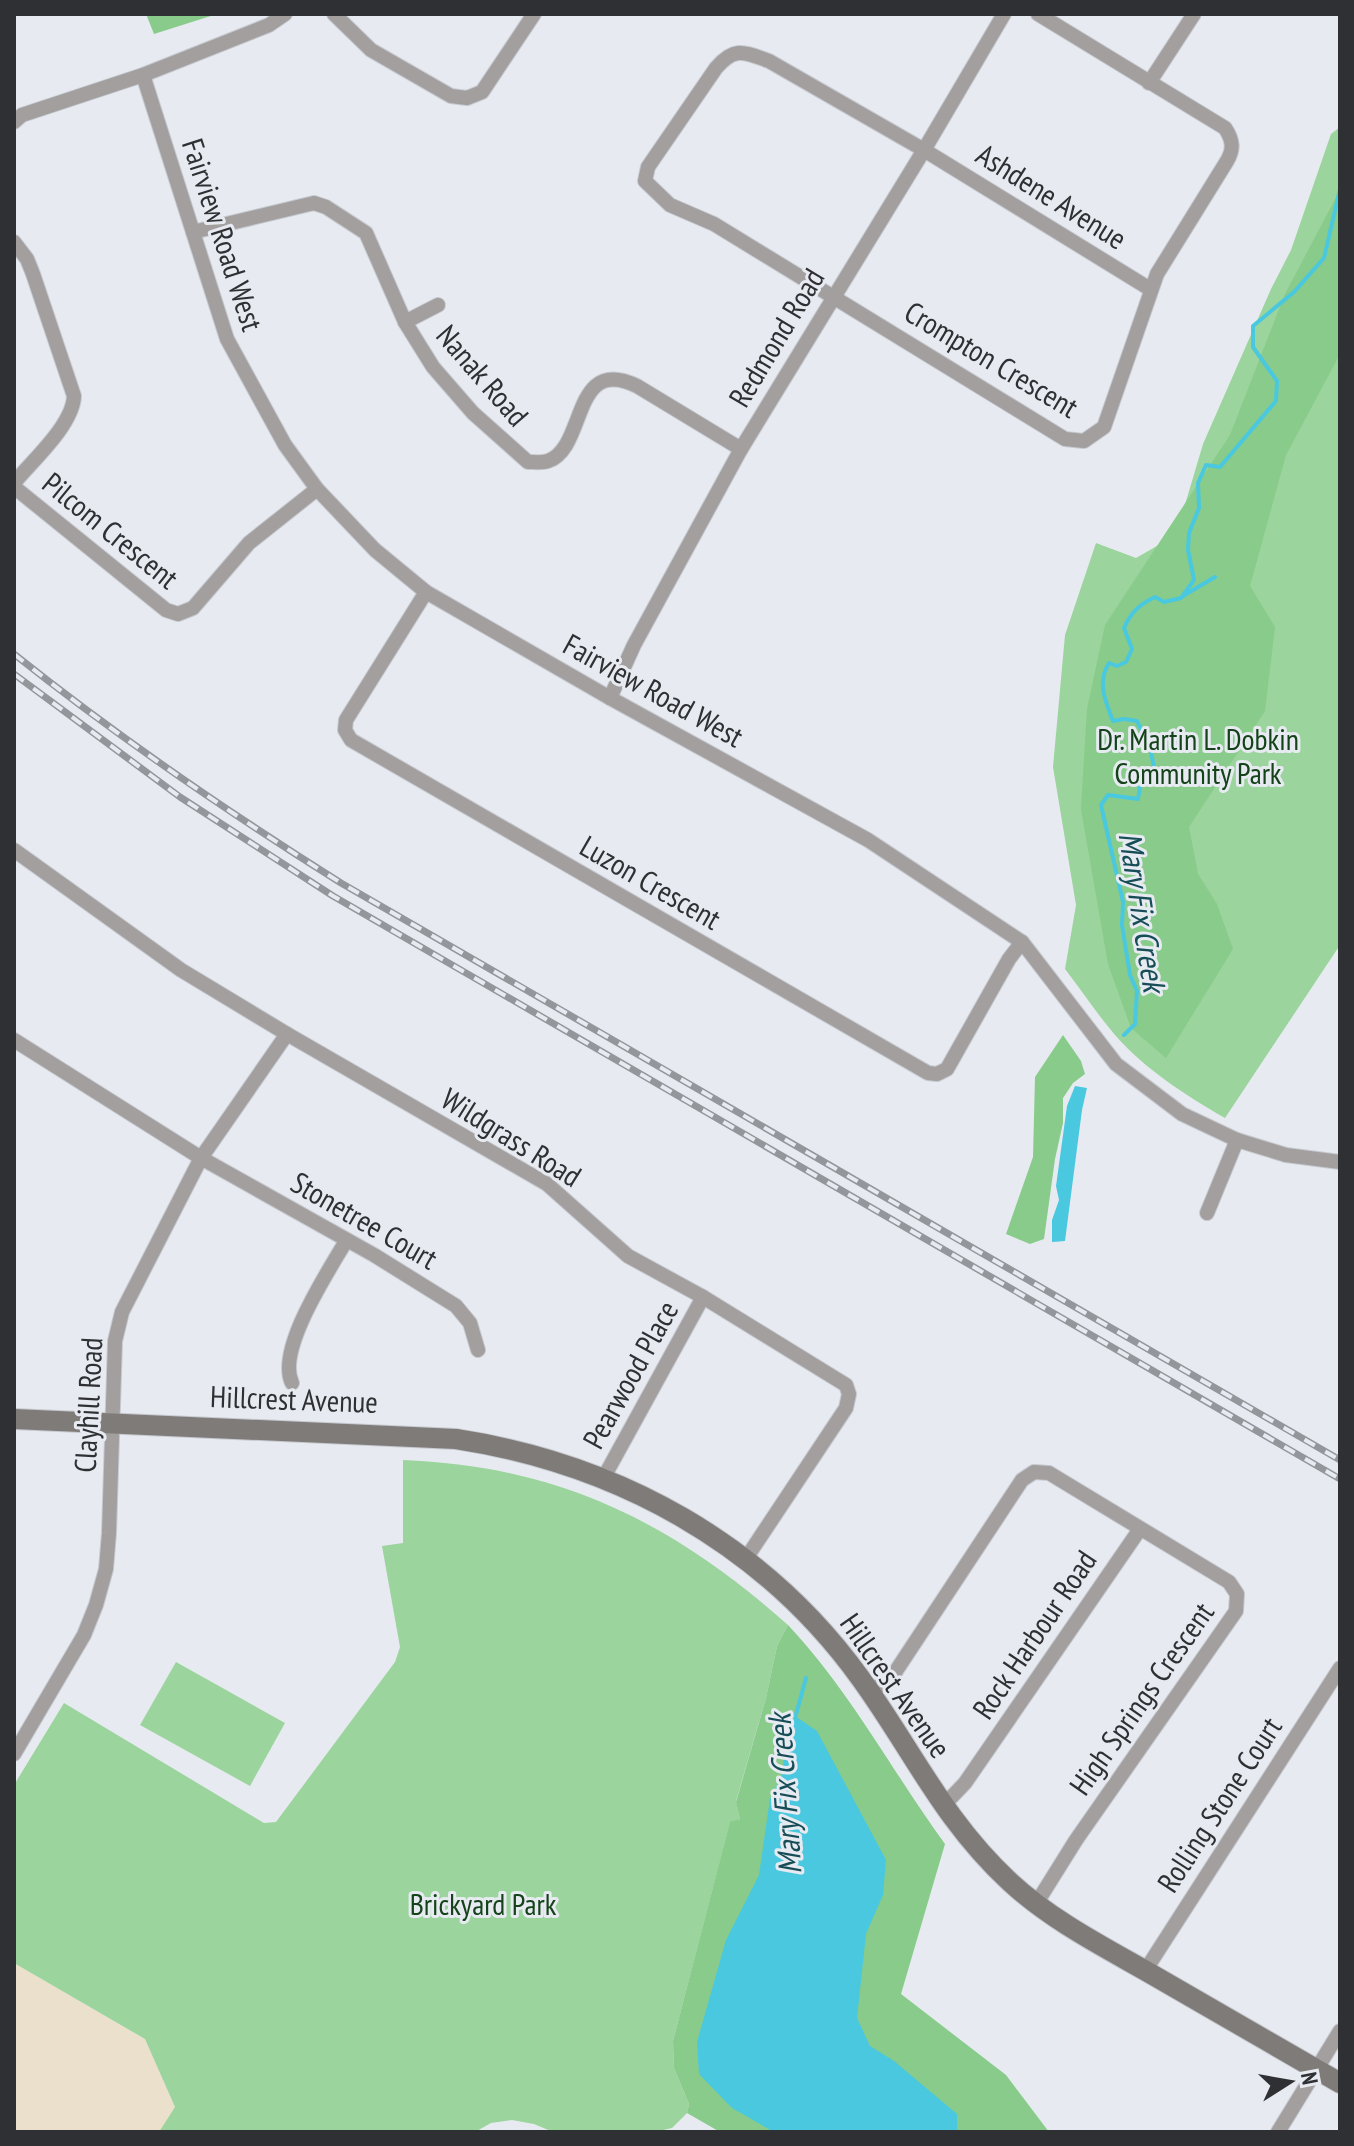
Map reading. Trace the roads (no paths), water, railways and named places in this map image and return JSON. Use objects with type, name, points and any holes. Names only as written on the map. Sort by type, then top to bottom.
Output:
[{"type":"street","points":[[14,122],[32,112],[143,75],[269,25],[285,14]]},
{"type":"street","points":[[334,14],[371,50],[451,96],[467,98],[482,92],[534,14]]},
{"type":"street","name":"Redmond Road","points":[[610,698],[634,645],[741,449],[1004,14]]},
{"type":"street","name":"Crompton Crescent","points":[[832,296],[1065,439],[1084,441],[1104,427],[1150,289],[1232,153],[1231,138],[1225,128],[1038,14]]},
{"type":"street","points":[[1149,83],[1194,14]]},
{"type":"street","name":"Ashdene Avenue","points":[[832,296],[714,224],[670,205],[645,181],[648,167],[716,68],[725,57],[735,52],[769,61],[924,150],[1150,289]]},
{"type":"street","name":"Fairview Road West","points":[[143,75],[227,339],[285,445],[317,489],[375,550],[426,592],[610,698],[868,840],[1022,942],[1116,1064],[1182,1114],[1237,1140],[1286,1155],[1340,1162]]},
{"type":"street","name":"Nanak Road","points":[[193,232],[314,203],[326,207],[366,233],[405,322],[433,367],[473,413],[528,462],[549,460],[559,453],[591,393],[599,382],[609,378],[623,379],[637,386],[741,449]]},
{"type":"street","name":"Pilcom Crescent","points":[[14,242],[27,259],[33,274],[74,396],[68,419],[14,485],[166,610],[178,614],[193,608],[249,543],[317,489]]},
{"type":"street","points":[[405,322],[438,305]]},
{"type":"street","name":"Luzon Crescent","points":[[426,592],[346,720],[345,730],[351,740],[928,1073],[937,1074],[947,1069],[1009,959],[1022,942]]},
{"type":"street","name":"Wildgrass Road","points":[[14,850],[181,970],[547,1184],[628,1256],[703,1297],[846,1385],[849,1394],[846,1408],[745,1560]]},
{"type":"street","name":"Clayhill Road","points":[[14,1754],[84,1635],[106,1569],[115,1341],[122,1312],[201,1158],[287,1034]]},
{"type":"street","name":"Stonetree Court","points":[[14,1040],[201,1158],[374,1255],[456,1306],[470,1323],[478,1350]]},
{"type":"street","points":[[1207,1213],[1237,1140]]},
{"type":"street","points":[[292,1383],[288,1367],[291,1344],[346,1241]]},
{"type":"street","name":"Pearwood Place","points":[[604,1477],[703,1297]]},
{"type":"street","name":"Hillcrest Avenue","points":[[14,1419],[444,1438],[527,1453],[604,1477],[675,1514],[745,1560],[802,1611],[834,1645],[870,1693],[943,1806],[995,1869],[1036,1904],[1145,1971],[1340,2083]]},
{"type":"street","name":"High Springs Crescent","points":[[870,1693],[898,1667],[1025,1477],[1039,1471],[1049,1473],[1225,1577],[1237,1594],[1236,1611],[1076,1840],[1036,1904]]},
{"type":"street","name":"Rock Harbour Road","points":[[943,1806],[965,1783],[1140,1529]]},
{"type":"street","name":"Rolling Stone Court","points":[[1145,1971],[1340,1668]]},
{"type":"street","points":[[1278,2132],[1340,2031]]},
{"type":"water","points":[[1075,1086],[1087,1088],[1065,1241],[1052,1242],[1052,1220],[1059,1200],[1056,1186],[1067,1106]]},
{"type":"water","points":[[795,1716],[817,1731],[886,1860],[883,1895],[866,1934],[857,2018],[870,2046],[894,2061],[957,2114],[957,2132],[774,2132],[732,2108],[699,2074],[697,2042],[726,1940],[759,1875],[770,1799],[783,1773],[784,1744]]},
{"type":"waterway","name":"Mary Fix Creek","points":[[1124,1035],[1135,1024],[1137,991],[1130,975],[1122,925],[1123,902],[1101,805],[1108,795],[1138,799],[1140,787],[1154,767],[1150,748],[1137,721],[1113,721],[1105,699],[1103,677],[1109,663],[1117,666],[1126,662],[1132,649],[1124,628],[1136,609],[1155,597],[1164,602],[1181,598],[1194,580],[1188,550],[1189,533],[1199,508],[1198,483],[1206,465],[1220,467],[1276,401],[1277,381],[1253,347],[1253,326],[1294,292],[1324,258],[1340,189]]},
{"type":"waterway","points":[[1183,596],[1215,577]]},
{"type":"waterway","name":"Mary Fix Creek","points":[[795,1718],[806,1678]]},
{"type":"railway","points":[[14,654],[174,773],[341,883],[1340,1460]]},
{"type":"railway","points":[[14,674],[180,797],[333,896],[1340,1479]]},
{"type":"park label","name":"Dr. Martin L. Dobkin Community Park","points":[[1198,757]]},
{"type":"park label","name":"Brickyard Park","points":[[483,1905]]}]
